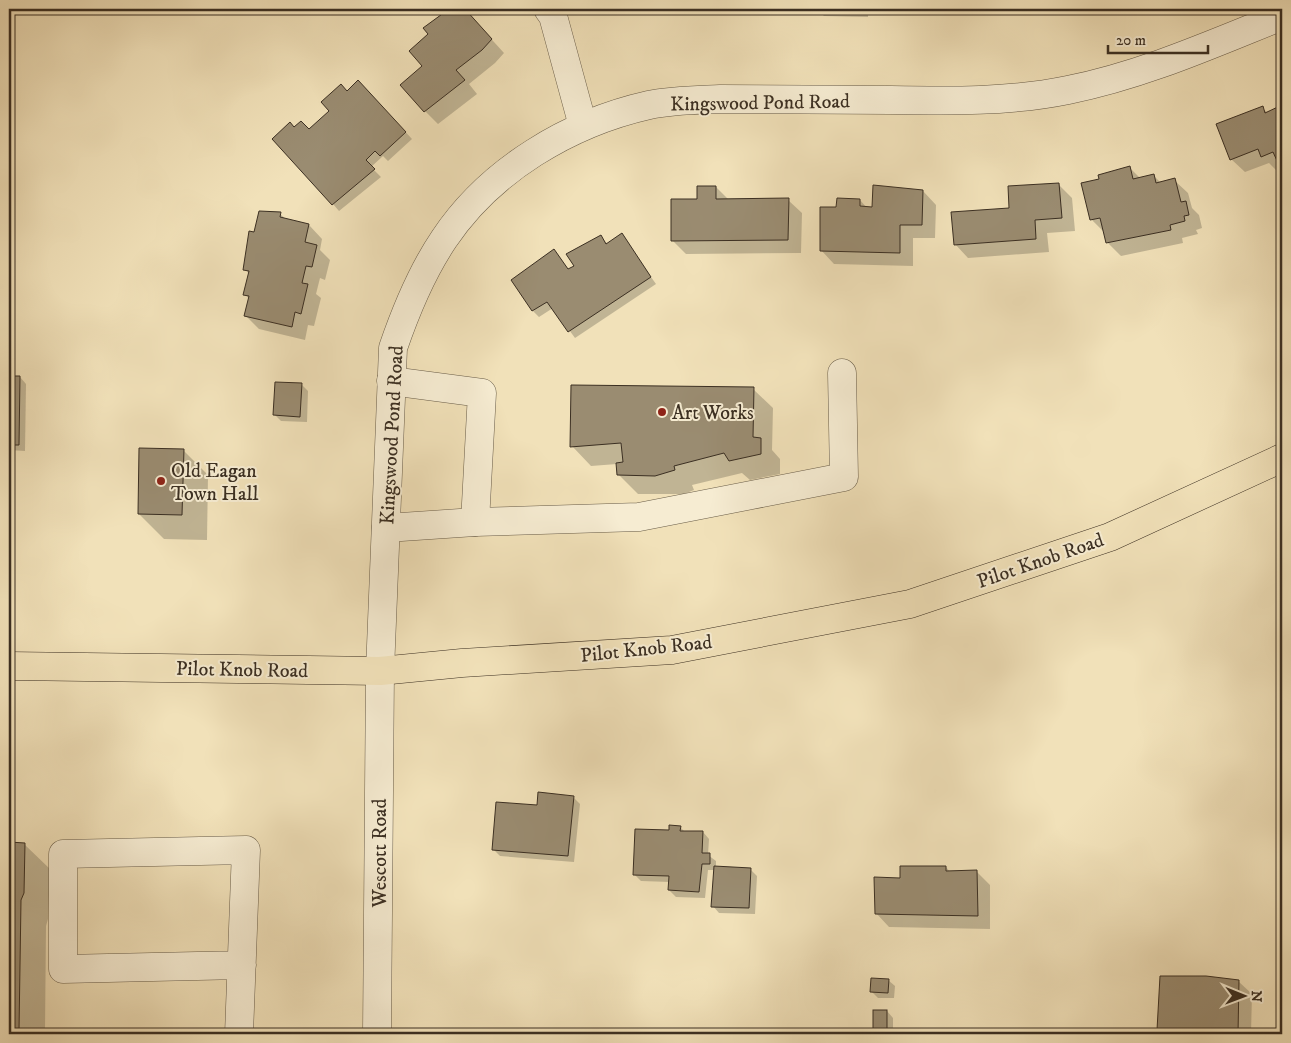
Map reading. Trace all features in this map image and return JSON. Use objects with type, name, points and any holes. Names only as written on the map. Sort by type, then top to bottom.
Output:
[{"type":"main road","name":"Pilot Knob Road","points":[[9,666],[380,671],[462,663],[672,650],[910,604],[1110,537],[1282,458]]},
{"type":"street","points":[[548,9],[553,16],[583,126]]},
{"type":"street","name":"Kingswood Pond Road","points":[[380,671],[392,348],[406,309],[424,272],[444,238],[470,205],[523,160],[583,126],[633,109],[686,100],[945,101],[1005,99],[1067,90],[1125,76],[1182,56],[1282,16]]},
{"type":"street","points":[[386,528],[475,522],[639,517],[844,477],[842,373]]},
{"type":"street","points":[[391,381],[482,393],[475,522]]},
{"type":"street","name":"Wescott Road","points":[[377,1034],[380,671]]},
{"type":"street","points":[[239,1034],[242,965],[246,850],[63,854],[63,969],[242,965]]},
{"type":"building","points":[[449,9],[465,9],[492,39],[482,50],[456,70],[465,80],[424,112],[400,85],[422,66],[409,51],[428,34],[423,28]]},
{"type":"building","points":[[816,9],[862,9],[861,11]]},
{"type":"building","points":[[358,80],[406,132],[380,156],[375,151],[366,160],[375,169],[332,205],[272,139],[290,122],[294,127],[301,121],[309,129],[329,111],[321,102],[341,84],[347,91]]},
{"type":"building","points":[[1282,105],[1282,161],[1278,163],[1273,152],[1261,157],[1258,149],[1230,160],[1216,124],[1263,106],[1265,113]]},
{"type":"building","points":[[1130,166],[1133,179],[1154,174],[1156,183],[1175,178],[1181,202],[1186,201],[1189,215],[1184,216],[1185,221],[1170,225],[1171,230],[1106,243],[1100,218],[1090,220],[1081,183],[1099,179],[1098,175]]},
{"type":"building","points":[[1059,183],[1062,218],[1035,220],[1036,239],[954,245],[951,212],[1009,208],[1008,186]]},
{"type":"building","points":[[873,185],[923,190],[922,225],[900,225],[900,253],[820,251],[820,207],[836,207],[837,198],[860,199],[860,206],[872,207]]},
{"type":"building","points":[[697,186],[716,186],[716,199],[789,198],[788,240],[671,241],[671,199],[697,199]]},
{"type":"building","points":[[259,211],[281,212],[280,217],[309,224],[305,242],[317,245],[312,267],[306,266],[302,283],[308,284],[301,314],[295,312],[292,327],[244,316],[249,296],[243,295],[249,271],[243,270],[249,231],[254,232]]},
{"type":"building","points":[[622,233],[651,277],[568,332],[547,302],[532,311],[511,280],[554,249],[568,269],[574,266],[566,254],[601,235],[606,244]]},
{"type":"building","points":[[9,376],[20,376],[19,445],[9,445]]},
{"type":"building","points":[[275,382],[302,383],[300,417],[273,415]]},
{"type":"building","name":"Art Works","points":[[571,385],[754,387],[753,437],[761,438],[761,454],[729,461],[724,453],[674,466],[675,470],[655,476],[617,475],[616,463],[623,462],[621,443],[570,447]]},
{"type":"building","name":"Old Eagan Town Hall","points":[[139,448],[184,449],[182,515],[138,514]]},
{"type":"building","points":[[538,792],[574,796],[568,856],[492,850],[496,802],[537,805]]},
{"type":"building","points":[[669,825],[681,826],[680,831],[703,831],[702,853],[710,853],[710,864],[702,864],[699,892],[668,890],[669,876],[633,875],[635,829],[669,830]]},
{"type":"building","points":[[9,842],[25,843],[24,893],[21,900],[19,1031],[135,1034],[9,1034]]},
{"type":"building","points":[[714,866],[751,868],[749,908],[711,907]]},
{"type":"building","points":[[900,866],[946,866],[946,871],[977,870],[978,916],[875,914],[874,877],[900,878]]},
{"type":"building","points":[[1160,976],[1206,976],[1239,980],[1238,1034],[1193,1034],[1193,1031],[1157,1030]]},
{"type":"building","points":[[871,978],[889,979],[888,993],[870,992]]},
{"type":"building","points":[[873,1010],[887,1010],[887,1029],[873,1029]]},
{"type":"place","name":"Art Works","points":[[662,412]]},
{"type":"place","name":"Old Eagan Town Hall","points":[[161,481]]}]
